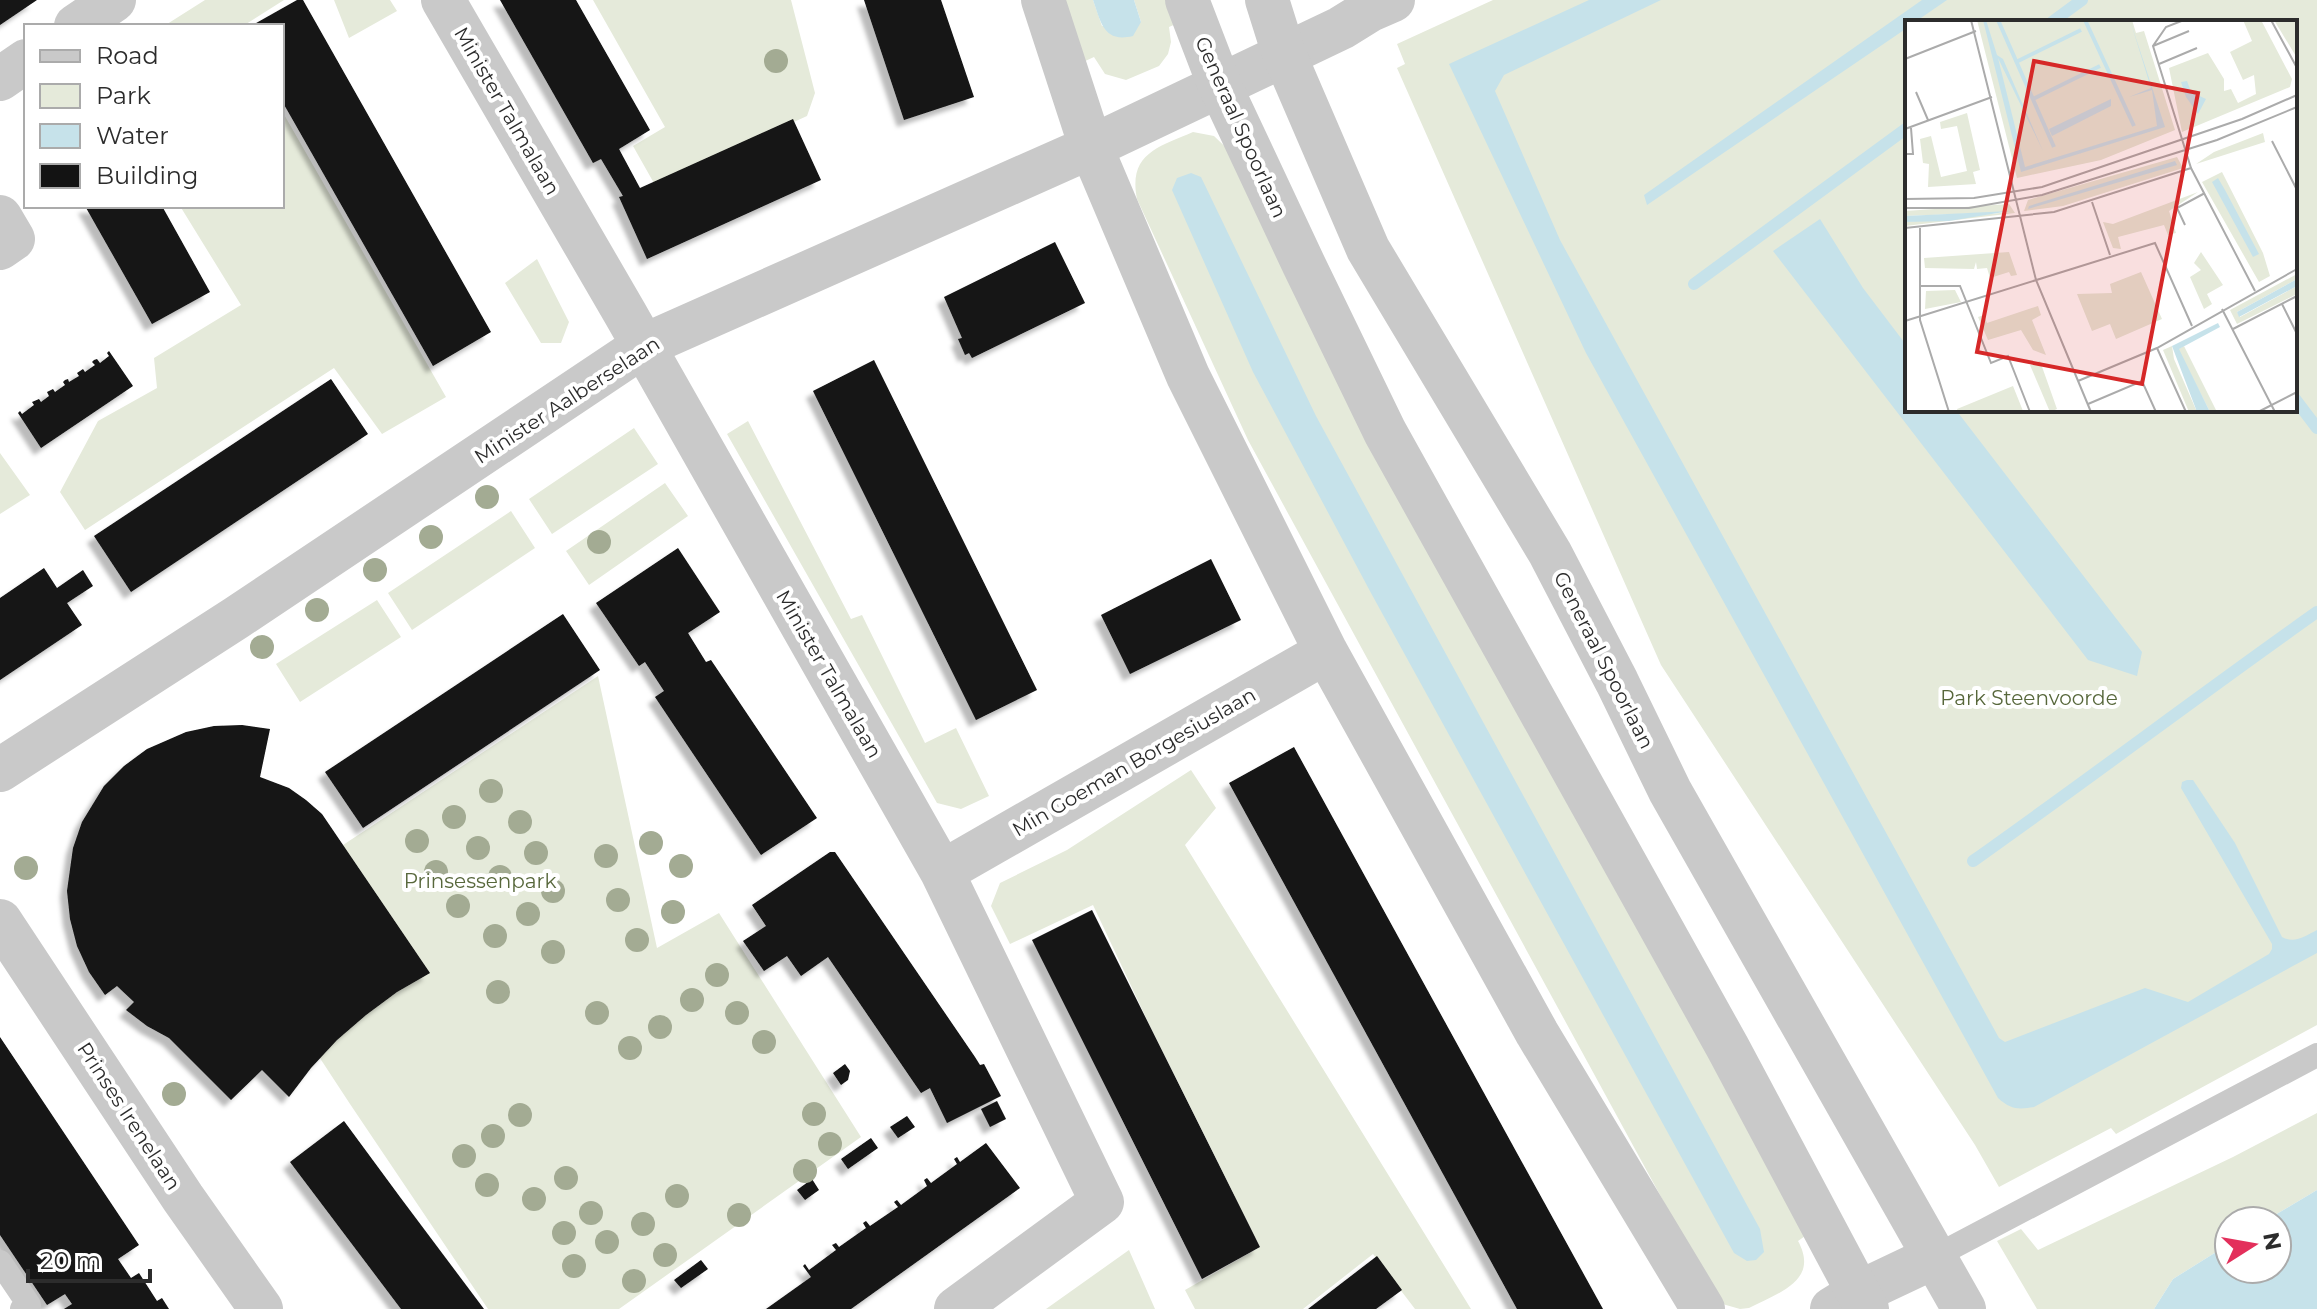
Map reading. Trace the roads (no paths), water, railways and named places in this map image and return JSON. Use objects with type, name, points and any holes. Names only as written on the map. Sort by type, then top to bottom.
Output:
[{"type":"street","points":[[79,24],[114,0]]},
{"type":"street","name":"Minister Talmalaan","points":[[443,0],[942,872],[1102,1202],[956,1309]]},
{"type":"street","points":[[1043,0],[1091,147],[1188,376],[1326,652],[1537,1033],[1703,1309]]},
{"type":"street","name":"Generaal Spoorlaan","points":[[1187,0],[1220,86],[1385,432],[1728,1048],[1852,1304]]},
{"type":"street","name":"Generaal Spoorlaan","points":[[1267,0],[1284,54],[1368,249],[1550,553],[1670,791],[1964,1309]]},
{"type":"street","name":"Minister Aalberselaan","points":[[0,770],[236,618],[643,346],[1091,147],[1341,28],[1393,0]]},
{"type":"street","points":[[0,79],[24,62]]},
{"type":"street","points":[[0,217],[13,239],[0,248]]},
{"type":"street","name":"Min Goeman Borgesiuslaan","points":[[942,872],[1326,652]]},
{"type":"street","name":"Prinses Irenelaan","points":[[0,921],[183,1198],[261,1309]]},
{"type":"street","points":[[1852,1304],[1934,1257]]},
{"type":"lane","points":[[1934,1257],[2317,1055]]},
{"type":"lane","points":[[0,1262],[29,1305],[22,1309]]},
{"type":"water","points":[[1093,0],[1134,0],[1141,22],[1133,36],[1116,37],[1110,34]]},
{"type":"water","points":[[1589,0],[1661,0],[1504,75],[1495,91],[1560,240],[1999,1038],[2005,1042],[2145,988],[2188,1002],[2269,954],[2272,944],[2181,788],[2182,782],[2187,780],[2193,780],[2235,843],[2282,937],[2296,939],[2317,930],[2317,953],[2034,1107],[2014,1108],[1998,1098],[1586,353],[1449,64]]},
{"type":"water","points":[[1922,0],[1947,0],[1918,20],[1905,20],[1905,29],[1647,205],[1644,195]]},
{"type":"water","points":[[1191,173],[1201,177],[1316,416],[1760,1229],[1764,1252],[1756,1260],[1747,1261],[1734,1253],[1253,372],[1172,190],[1177,178]]},
{"type":"water","points":[[1820,219],[1863,288],[1905,343],[1905,412],[1958,412],[2142,652],[2137,676],[2088,660],[1773,251]]},
{"type":"water","points":[[2317,1190],[2317,1309],[2154,1309],[2173,1279],[2213,1254],[2213,1285],[2293,1285],[2292,1205]]},
{"type":"waterway","points":[[2055,20],[2082,0]]},
{"type":"waterway","points":[[1694,284],[1905,129]]},
{"type":"waterway","points":[[2297,402],[2317,428]]},
{"type":"waterway","points":[[1973,861],[2317,612]]},
{"type":"park label","name":"Park Steenvoorde","points":[[2029,698]]},
{"type":"park label","name":"Prinsessenpark","points":[[480,881]]}]
